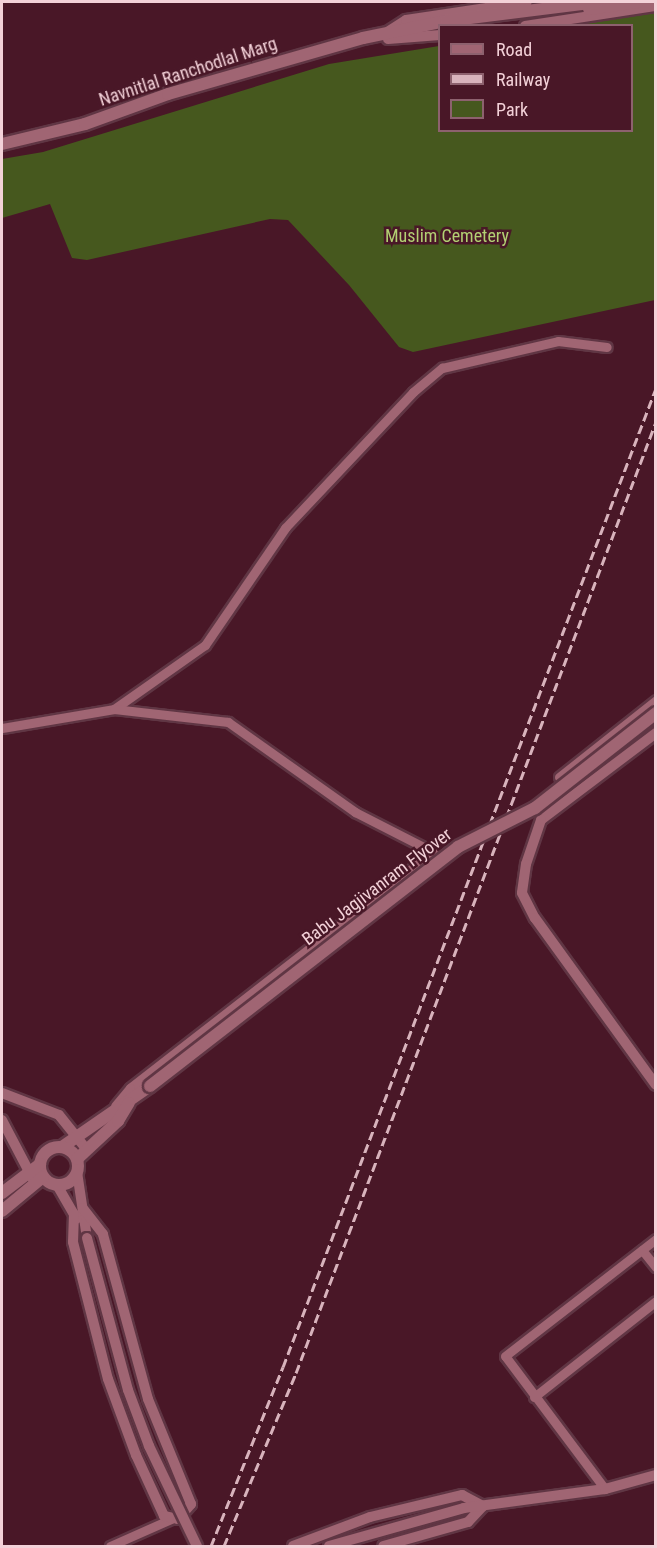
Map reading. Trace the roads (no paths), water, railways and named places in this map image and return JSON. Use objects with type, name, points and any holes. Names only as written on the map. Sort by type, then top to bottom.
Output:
[{"type":"main road","points":[[447,24],[598,2]]},
{"type":"main road","points":[[475,24],[638,2]]},
{"type":"main road","points":[[2,150],[87,131],[180,97],[387,36],[438,25]]},
{"type":"main road","points":[[419,28],[438,28]]},
{"type":"main road","name":"Navnitlal Ranchodlal Marg","points":[[2,144],[85,124],[168,94],[387,36]]},
{"type":"main road","name":"Babu Jagjivanram Flyover","points":[[129,1103],[458,847],[535,808],[656,713]]},
{"type":"main road","points":[[2,1193],[40,1164],[50,1149],[62,1147],[112,1110],[129,1103]]},
{"type":"main road","points":[[39,1180],[57,1185],[69,1182],[87,1150],[118,1121],[129,1103]]},
{"type":"main road","points":[[62,1147],[77,1166]]},
{"type":"main road","points":[[2,1211],[39,1180],[40,1164]]},
{"type":"street","points":[[387,36],[406,20],[527,2]]},
{"type":"street","points":[[538,24],[656,6]]},
{"type":"street","points":[[387,36],[438,35]]},
{"type":"street","points":[[114,709],[205,645],[285,528],[413,392],[442,369],[558,341],[607,347]]},
{"type":"street","points":[[559,777],[656,700]]},
{"type":"street","points":[[2,728],[114,709],[228,722],[355,812],[433,852],[130,1088],[112,1110]]},
{"type":"street","points":[[656,733],[541,820],[526,864],[522,893],[535,918],[656,1085]]},
{"type":"street","points":[[2,1093],[59,1115],[87,1150]]},
{"type":"street","points":[[2,1120],[28,1172],[39,1180]]},
{"type":"street","points":[[77,1166],[78,1211],[73,1242],[108,1379],[136,1455],[164,1516],[171,1519]]},
{"type":"street","points":[[57,1185],[78,1211],[103,1234],[148,1399],[191,1504],[184,1515],[110,1546]]},
{"type":"street","points":[[78,1211],[128,1390],[153,1455],[197,1546]]},
{"type":"street","points":[[605,1489],[506,1359],[507,1352],[656,1239]]},
{"type":"street","points":[[642,1250],[656,1267]]},
{"type":"street","points":[[534,1397],[656,1301]]},
{"type":"street","points":[[329,1546],[464,1508],[605,1489],[656,1474]]},
{"type":"street","points":[[293,1546],[370,1517],[462,1495],[483,1506]]},
{"type":"street","points":[[383,1546],[468,1522],[483,1506]]},
{"type":"railway","points":[[211,1546],[283,1367],[656,388]]},
{"type":"railway","points":[[224,1546],[296,1373],[656,422]]},
{"type":"park label","name":"Muslim Cemetery","points":[[447,236]]}]
